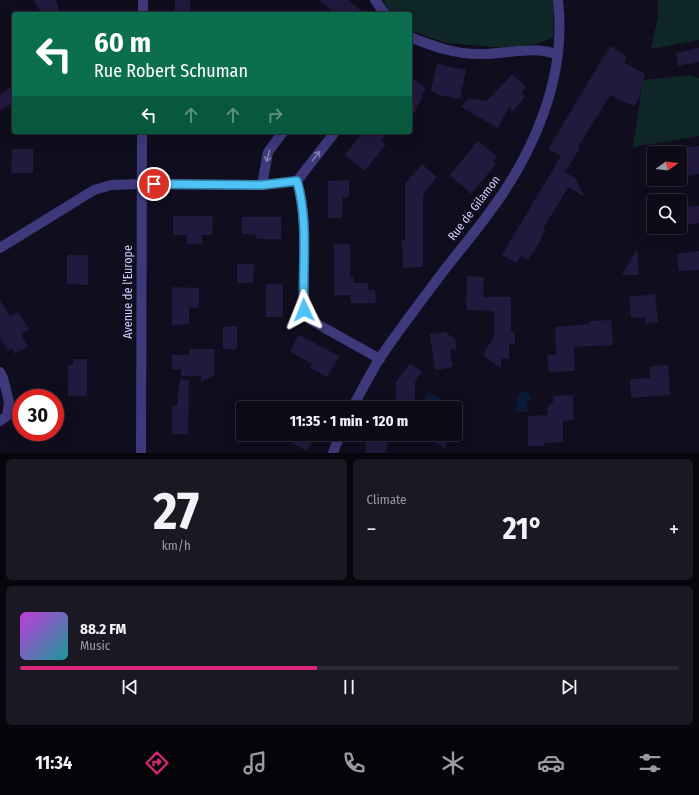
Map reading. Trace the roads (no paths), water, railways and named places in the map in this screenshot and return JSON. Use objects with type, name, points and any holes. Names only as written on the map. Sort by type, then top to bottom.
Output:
[{"type":"street","points":[[143,0],[143,12]]},
{"type":"street","points":[[375,0],[381,12]]},
{"type":"street","name":"Rue de Gilamon","points":[[356,401],[380,359],[439,277],[489,214],[510,183],[526,152],[548,100],[555,75],[558,55],[560,19],[558,0]]},
{"type":"street","points":[[412,38],[452,51],[480,54],[537,50],[551,52],[558,55]]},
{"type":"street","name":"Avenue de l'Europe","points":[[140,453],[142,134]]},
{"type":"street","points":[[262,185],[268,152],[282,134]]},
{"type":"street","points":[[0,248],[94,190],[111,185],[262,185],[297,181],[333,134]]},
{"type":"street","points":[[297,181],[302,197],[304,221],[304,310],[312,321],[380,359]]},
{"type":"street","points":[[0,372],[9,402],[7,416],[0,421]]},
{"type":"street","points":[[333,453],[337,441]]},
{"type":"water","points":[[524,390],[532,397],[527,402],[527,412],[516,412],[517,397]]},
{"type":"water","points":[[429,392],[442,401],[427,401],[424,399]]}]
